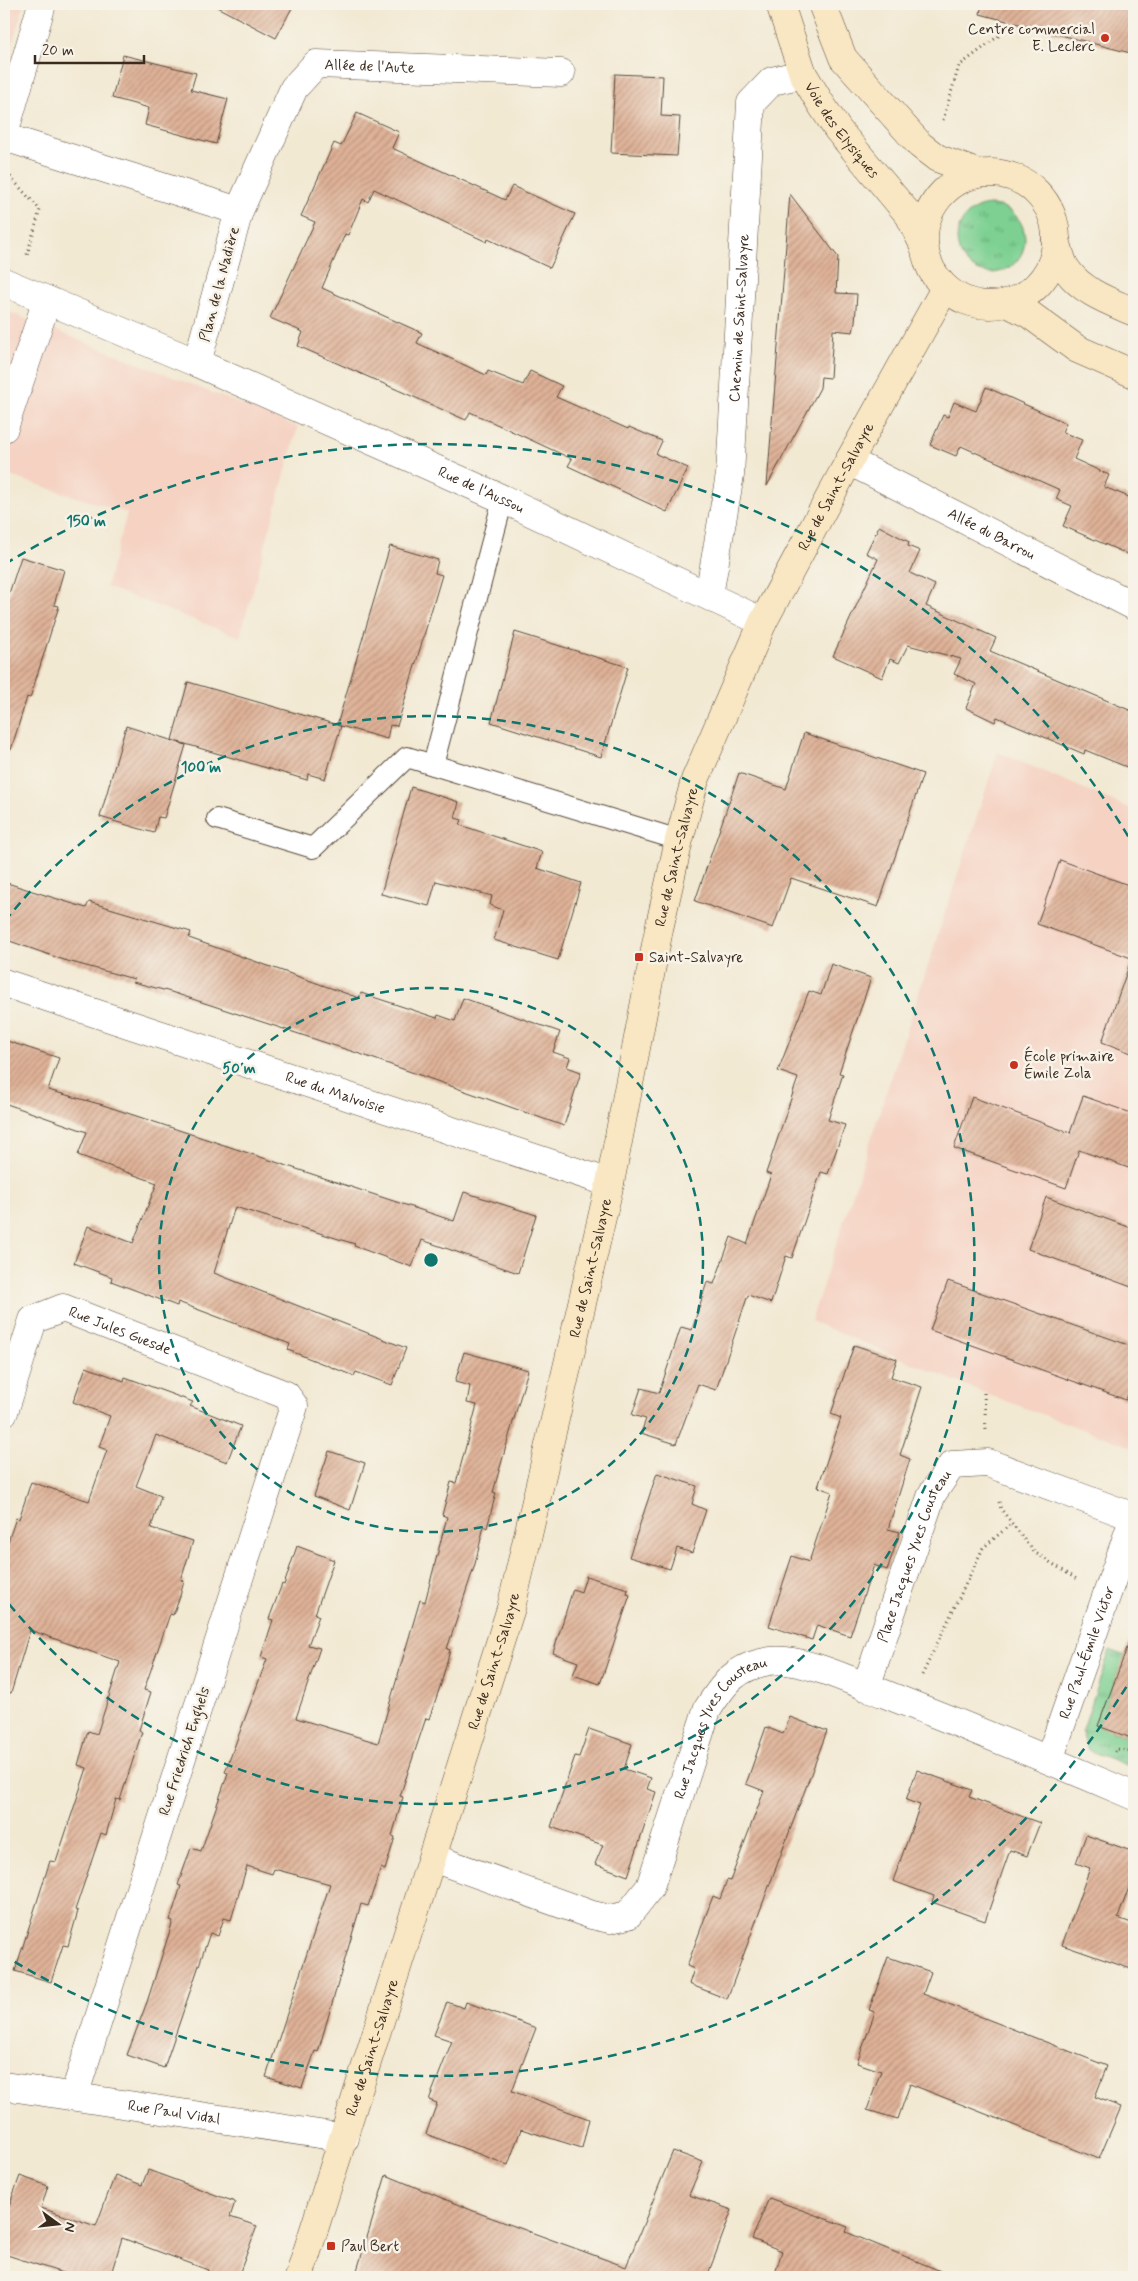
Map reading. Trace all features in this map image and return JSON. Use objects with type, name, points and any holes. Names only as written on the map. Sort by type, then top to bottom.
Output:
[{"type":"street","points":[[4,136],[42,4]]},
{"type":"street","name":"Voie des Elysiques","points":[[780,4],[803,74],[838,130],[910,215],[924,246]]},
{"type":"street","points":[[822,4],[843,58],[920,145],[937,158],[978,173]]},
{"type":"street","name":"Allée de l'Aute","points":[[239,211],[294,88],[316,64],[561,73]]},
{"type":"street","name":"Chemin de Saint-Salvayre","points":[[709,595],[730,475],[751,103],[772,81],[803,74]]},
{"type":"street","name":"Plan de la Nadière","points":[[4,136],[239,211],[197,363],[10,284]]},
{"type":"street","points":[[1056,240],[1054,256],[1042,279],[1025,295],[1007,303],[984,305],[958,297],[945,288],[929,264],[924,246],[924,228],[930,210],[943,191],[958,180],[978,173],[1000,173],[1018,178],[1034,188],[1046,203],[1066,270],[1083,286],[1134,312]]},
{"type":"street","name":"Rue de Saint-Salvayre","points":[[299,2277],[345,2138],[511,1608],[610,1183],[679,840],[696,780],[763,622],[849,461],[945,288]]},
{"type":"street","points":[[4,428],[47,300]]},
{"type":"street","points":[[1007,303],[1029,314],[1077,349],[1134,374]]},
{"type":"street","name":"Rue de l'Aussou","points":[[197,363],[503,499],[763,622]]},
{"type":"street","name":"Allée du Barrou","points":[[849,461],[1134,606]]},
{"type":"street","name":"Rue du Malvoisie","points":[[4,983],[610,1183]]},
{"type":"street","name":"Rue Jules Guesde","points":[[4,1412],[33,1320],[63,1308],[286,1396],[294,1406]]},
{"type":"street","name":"Rue Friedrich Enghels","points":[[74,2096],[294,1406]]},
{"type":"street","name":"Place Jacques Yves Cousteau","points":[[866,1687],[932,1494],[952,1465],[988,1463],[1134,1517]]},
{"type":"street","name":"Rue Paul-Émile Victor","points":[[1049,1760],[1134,1517]]},
{"type":"street","name":"Rue Jacques Yves Cousteau","points":[[433,1858],[592,1915],[610,1920],[628,1915],[650,1887],[707,1710],[722,1686],[741,1669],[771,1660],[807,1665],[866,1687],[1134,1796]]},
{"type":"street","name":"Rue Paul Vidal","points":[[4,2086],[345,2138]]},
{"type":"lane","points":[[434,765],[503,499]]},
{"type":"lane","points":[[217,820],[313,848],[407,757],[679,840]]},
{"type":"path","points":[[4,171],[40,210],[10,284]]},
{"type":"path","points":[[984,1393],[988,1463],[1001,1509],[1034,1552],[1107,1598]]},
{"type":"path","points":[[907,1703],[934,1654],[983,1548],[1012,1523]]},
{"type":"shaded area","points":[[4,4],[24,4],[4,72]]},
{"type":"shaded area","points":[[4,310],[298,427],[240,637],[106,587],[127,513],[4,474]]},
{"type":"shaded area","name":"École primaire Émile Zola","points":[[998,752],[1134,810],[1134,1448],[984,1393],[811,1321]]},
{"type":"green space","points":[[998,205],[1010,211],[1019,220],[1025,232],[1023,252],[1015,263],[998,273],[984,273],[967,263],[959,252],[957,232],[967,215],[978,207]]},
{"type":"green space","points":[[1110,1650],[1134,1659],[1134,1679],[1118,1673],[1098,1726],[1134,1739],[1134,1768],[1088,1750],[1082,1732]]},
{"type":"building","points":[[211,4],[294,4],[276,38]]},
{"type":"building","name":"Centre commercial E. Leclerc","points":[[982,4],[1134,4],[1134,54],[980,14]]},
{"type":"building","points":[[123,55],[196,73],[191,90],[228,99],[216,144],[145,125],[149,108],[112,98]]},
{"type":"building","points":[[615,74],[663,76],[661,116],[680,117],[677,156],[611,153]]},
{"type":"building","points":[[357,113],[399,132],[392,148],[505,200],[512,186],[575,214],[550,268],[488,239],[487,242],[374,189],[368,202],[363,199],[348,235],[345,234],[322,288],[422,333],[417,343],[486,375],[488,371],[523,385],[530,371],[562,386],[556,397],[628,429],[629,427],[662,441],[656,454],[688,468],[667,512],[568,466],[572,459],[470,412],[466,420],[298,346],[303,332],[270,318],[315,222],[301,216],[334,143],[341,146]]},
{"type":"building","points":[[790,194],[838,257],[836,293],[857,294],[855,322],[853,332],[833,330],[830,378],[821,377],[820,388],[767,486]]},
{"type":"building","points":[[986,387],[1066,423],[1062,432],[1082,440],[1074,459],[1109,475],[1104,487],[1134,499],[1134,557],[1063,526],[1072,506],[1056,499],[1060,490],[961,446],[956,456],[930,445],[943,415],[948,417],[954,402],[976,411]]},
{"type":"building","points":[[879,526],[909,542],[908,546],[920,551],[910,573],[935,585],[926,606],[996,638],[990,651],[1134,712],[1134,770],[1085,750],[1084,754],[997,717],[995,722],[966,708],[976,684],[954,674],[961,659],[908,645],[899,663],[890,659],[882,678],[833,656],[878,559],[866,553]]},
{"type":"building","points":[[390,546],[438,560],[435,573],[442,575],[397,726],[390,725],[387,739],[337,725]]},
{"type":"building","points":[[21,557],[64,570],[54,605],[59,606],[30,698],[27,697],[11,750],[4,749],[4,609]]},
{"type":"building","points":[[515,632],[628,667],[601,757],[491,722]]},
{"type":"building","points":[[188,682],[341,726],[325,779],[308,774],[307,780],[172,740]]},
{"type":"building","points":[[126,726],[186,745],[164,818],[158,817],[154,833],[100,817]]},
{"type":"building","points":[[804,733],[923,774],[878,907],[791,878],[773,928],[695,901],[739,773],[786,789]]},
{"type":"building","points":[[411,787],[459,802],[455,818],[462,820],[460,825],[542,852],[537,868],[581,883],[558,960],[494,940],[503,910],[490,905],[492,896],[436,881],[429,906],[381,894]]},
{"type":"building","points":[[1060,860],[1134,887],[1134,959],[1037,924]]},
{"type":"building","points":[[4,882],[86,908],[89,902],[191,932],[189,938],[359,998],[361,993],[437,1018],[438,1015],[455,1021],[463,998],[560,1032],[553,1052],[570,1058],[567,1067],[581,1072],[564,1126],[363,1055],[171,992],[133,982],[134,979],[64,960],[4,939]]},
{"type":"building","points":[[1130,963],[1134,964],[1134,1054],[1102,1042]]},
{"type":"building","points":[[831,964],[871,978],[839,1073],[843,1074],[828,1120],[845,1125],[828,1174],[821,1172],[792,1258],[786,1256],[771,1303],[748,1295],[716,1390],[698,1384],[676,1444],[641,1433],[646,1419],[632,1415],[641,1388],[659,1393],[681,1327],[692,1330],[707,1282],[714,1284],[731,1237],[747,1244],[771,1175],[766,1173],[798,1078],[778,1071],[809,991],[821,995]]},
{"type":"building","points":[[4,1040],[59,1058],[48,1090],[103,1105],[454,1221],[464,1192],[536,1215],[518,1273],[422,1240],[412,1267],[354,1246],[355,1244],[235,1207],[214,1273],[406,1348],[392,1385],[356,1372],[354,1376],[288,1350],[290,1344],[178,1302],[177,1306],[111,1281],[112,1277],[74,1263],[88,1226],[133,1243],[157,1183],[78,1155],[87,1132],[4,1103]]},
{"type":"building","points":[[1083,1096],[1134,1114],[1134,1170],[1079,1150],[1066,1188],[954,1148],[972,1097],[1070,1133]]},
{"type":"building","points":[[1046,1197],[1134,1229],[1134,1288],[1028,1249]]},
{"type":"building","points":[[948,1281],[1134,1347],[1134,1379],[1126,1400],[930,1330]]},
{"type":"building","points":[[854,1345],[897,1359],[891,1377],[922,1387],[900,1455],[910,1459],[888,1529],[900,1532],[887,1570],[874,1565],[850,1636],[817,1625],[812,1640],[769,1626],[792,1556],[809,1562],[832,1492],[818,1487],[841,1418],[831,1414]]},
{"type":"building","points":[[464,1352],[528,1370],[493,1492],[496,1493],[487,1528],[484,1526],[475,1564],[447,1649],[450,1650],[441,1684],[429,1719],[426,1718],[400,1796],[403,1797],[392,1836],[395,1837],[385,1870],[381,1868],[368,1906],[361,1904],[318,2052],[315,2051],[302,2088],[266,2077],[330,1884],[274,1869],[272,1874],[247,1866],[231,1920],[224,1918],[218,1936],[210,1933],[164,2068],[127,2055],[147,2002],[173,1921],[170,1920],[181,1886],[178,1885],[191,1848],[201,1851],[228,1773],[225,1772],[267,1659],[261,1657],[273,1620],[269,1619],[282,1584],[284,1585],[297,1546],[334,1560],[315,1614],[319,1616],[308,1645],[320,1648],[296,1718],[378,1743],[420,1600],[425,1602],[447,1517],[442,1515],[451,1482],[456,1483],[477,1405],[467,1403],[470,1386],[455,1382]]},
{"type":"building","points":[[86,1367],[124,1381],[125,1377],[193,1402],[190,1406],[241,1426],[227,1462],[156,1435],[136,1486],[161,1496],[151,1528],[193,1541],[181,1580],[184,1581],[180,1596],[173,1615],[170,1614],[144,1690],[151,1692],[139,1730],[142,1732],[120,1800],[116,1799],[106,1835],[101,1833],[75,1910],[78,1911],[68,1946],[63,1945],[51,1982],[15,1971],[50,1861],[56,1862],[87,1768],[78,1765],[88,1731],[97,1734],[120,1662],[30,1630],[11,1693],[4,1692],[4,1553],[16,1518],[19,1519],[31,1482],[89,1501],[107,1450],[99,1447],[110,1416],[73,1402]]},
{"type":"building","points":[[329,1451],[365,1463],[350,1510],[314,1496]]},
{"type":"building","points":[[657,1473],[697,1486],[692,1504],[706,1510],[692,1553],[677,1548],[670,1569],[629,1557]]},
{"type":"building","points":[[586,1576],[628,1589],[627,1594],[630,1595],[600,1684],[573,1675],[578,1662],[553,1653],[573,1589],[581,1592]]},
{"type":"building","points":[[1131,1637],[1134,1638],[1134,1739],[1098,1726]]},
{"type":"building","points":[[790,1717],[827,1731],[727,1999],[689,1984],[694,1969],[687,1966],[713,1896],[720,1899],[727,1880],[730,1881],[764,1791],[746,1784],[766,1727],[783,1734]]},
{"type":"building","points":[[589,1729],[632,1744],[624,1769],[651,1778],[647,1789],[656,1792],[628,1876],[595,1864],[603,1845],[551,1827],[575,1756],[579,1757]]},
{"type":"building","points":[[917,1770],[972,1790],[969,1797],[1040,1823],[1027,1856],[1010,1850],[985,1921],[932,1902],[934,1896],[893,1881],[920,1805],[906,1800]]},
{"type":"building","points":[[1086,1835],[1134,1852],[1134,1873],[1118,1918],[1134,1924],[1134,1970],[1062,1945],[1090,1868],[1076,1863]]},
{"type":"building","points":[[888,1957],[931,1972],[923,1994],[1107,2066],[1095,2097],[1121,2107],[1099,2159],[910,2084],[898,2119],[867,2110],[881,2071],[857,2063],[875,2012],[869,2010]]},
{"type":"building","points":[[447,2002],[464,2008],[466,2002],[536,2028],[512,2091],[589,2119],[582,2148],[521,2129],[508,2165],[426,2134],[437,2103],[429,2100],[452,2041],[434,2035]]},
{"type":"building","points":[[673,2151],[703,2162],[689,2195],[732,2210],[707,2277],[355,2277],[386,2175],[476,2212],[626,2267]]},
{"type":"building","points":[[148,2170],[235,2202],[230,2217],[257,2226],[238,2277],[206,2277],[208,2270],[122,2238],[110,2277],[75,2277],[4,2254],[4,2219],[20,2176],[48,2186],[41,2208],[96,2226],[115,2175],[142,2185]]},
{"type":"building","points":[[769,2198],[848,2227],[846,2232],[955,2277],[774,2277],[782,2251],[752,2239]]},
{"type":"place","name":"Centre commercial E. Leclerc","points":[[1105,38]]},
{"type":"place","name":"Saint-Salvayre","points":[[639,957]]},
{"type":"place","name":"École primaire Émile Zola","points":[[1014,1065]]},
{"type":"place","name":"Paul Bert","points":[[331,2246]]}]
